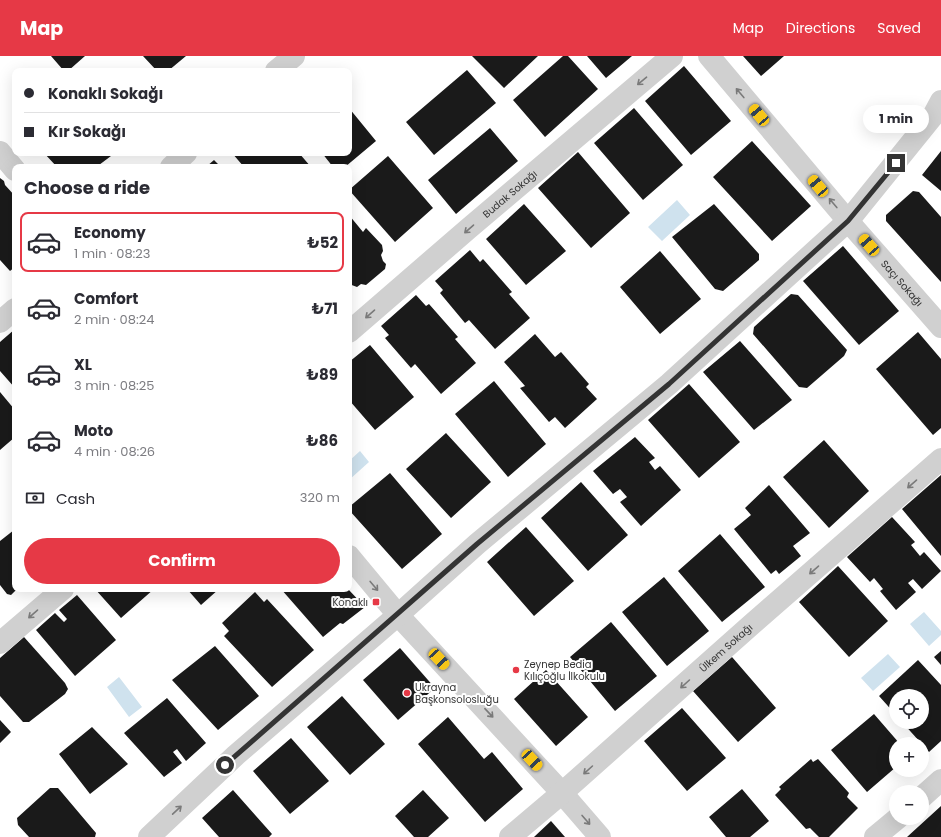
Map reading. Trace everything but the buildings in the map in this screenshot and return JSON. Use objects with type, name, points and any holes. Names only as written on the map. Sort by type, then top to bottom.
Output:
[{"type":"street","points":[[280,68],[294,56]]},
{"type":"street","name":"Budak Sokağı","points":[[352,329],[672,56]]},
{"type":"street","name":"Saçı Sokağı","points":[[709,56],[848,221],[941,327]]},
{"type":"street","points":[[149,837],[236,755],[398,615],[477,544],[669,384],[848,221],[933,116],[941,101]]},
{"type":"street","points":[[0,152],[12,166]]},
{"type":"street","points":[[174,164],[183,156]]},
{"type":"street","points":[[0,322],[12,312]]},
{"type":"street","name":"Ülkem Sokağı","points":[[510,837],[562,793],[941,459]]},
{"type":"street","points":[[352,560],[398,615],[562,793],[600,837]]},
{"type":"street","points":[[0,643],[60,592]]},
{"type":"street","points":[[929,791],[941,780]]},
{"type":"street","points":[[875,837],[890,825]]},
{"type":"water","points":[[677,200],[690,215],[662,241],[648,227]]},
{"type":"water","points":[[360,451],[369,462],[352,477],[352,458]]},
{"type":"water","points":[[924,612],[941,631],[941,635],[929,646],[910,624]]},
{"type":"water","points":[[888,654],[900,667],[873,691],[861,678]]},
{"type":"water","points":[[119,677],[142,707],[129,717],[107,687]]},
{"type":"place","name":"Konaklı","points":[[376,602]]},
{"type":"place","name":"Zeynep Bedia Kılıçoğlu İlkokulu","points":[[516,670]]},
{"type":"place","name":"Ukrayna Başkonsolosluğu","points":[[407,693]]},
{"type":"route","points":[[225,765],[398,615],[477,544],[669,384],[848,221],[896,163]]}]
